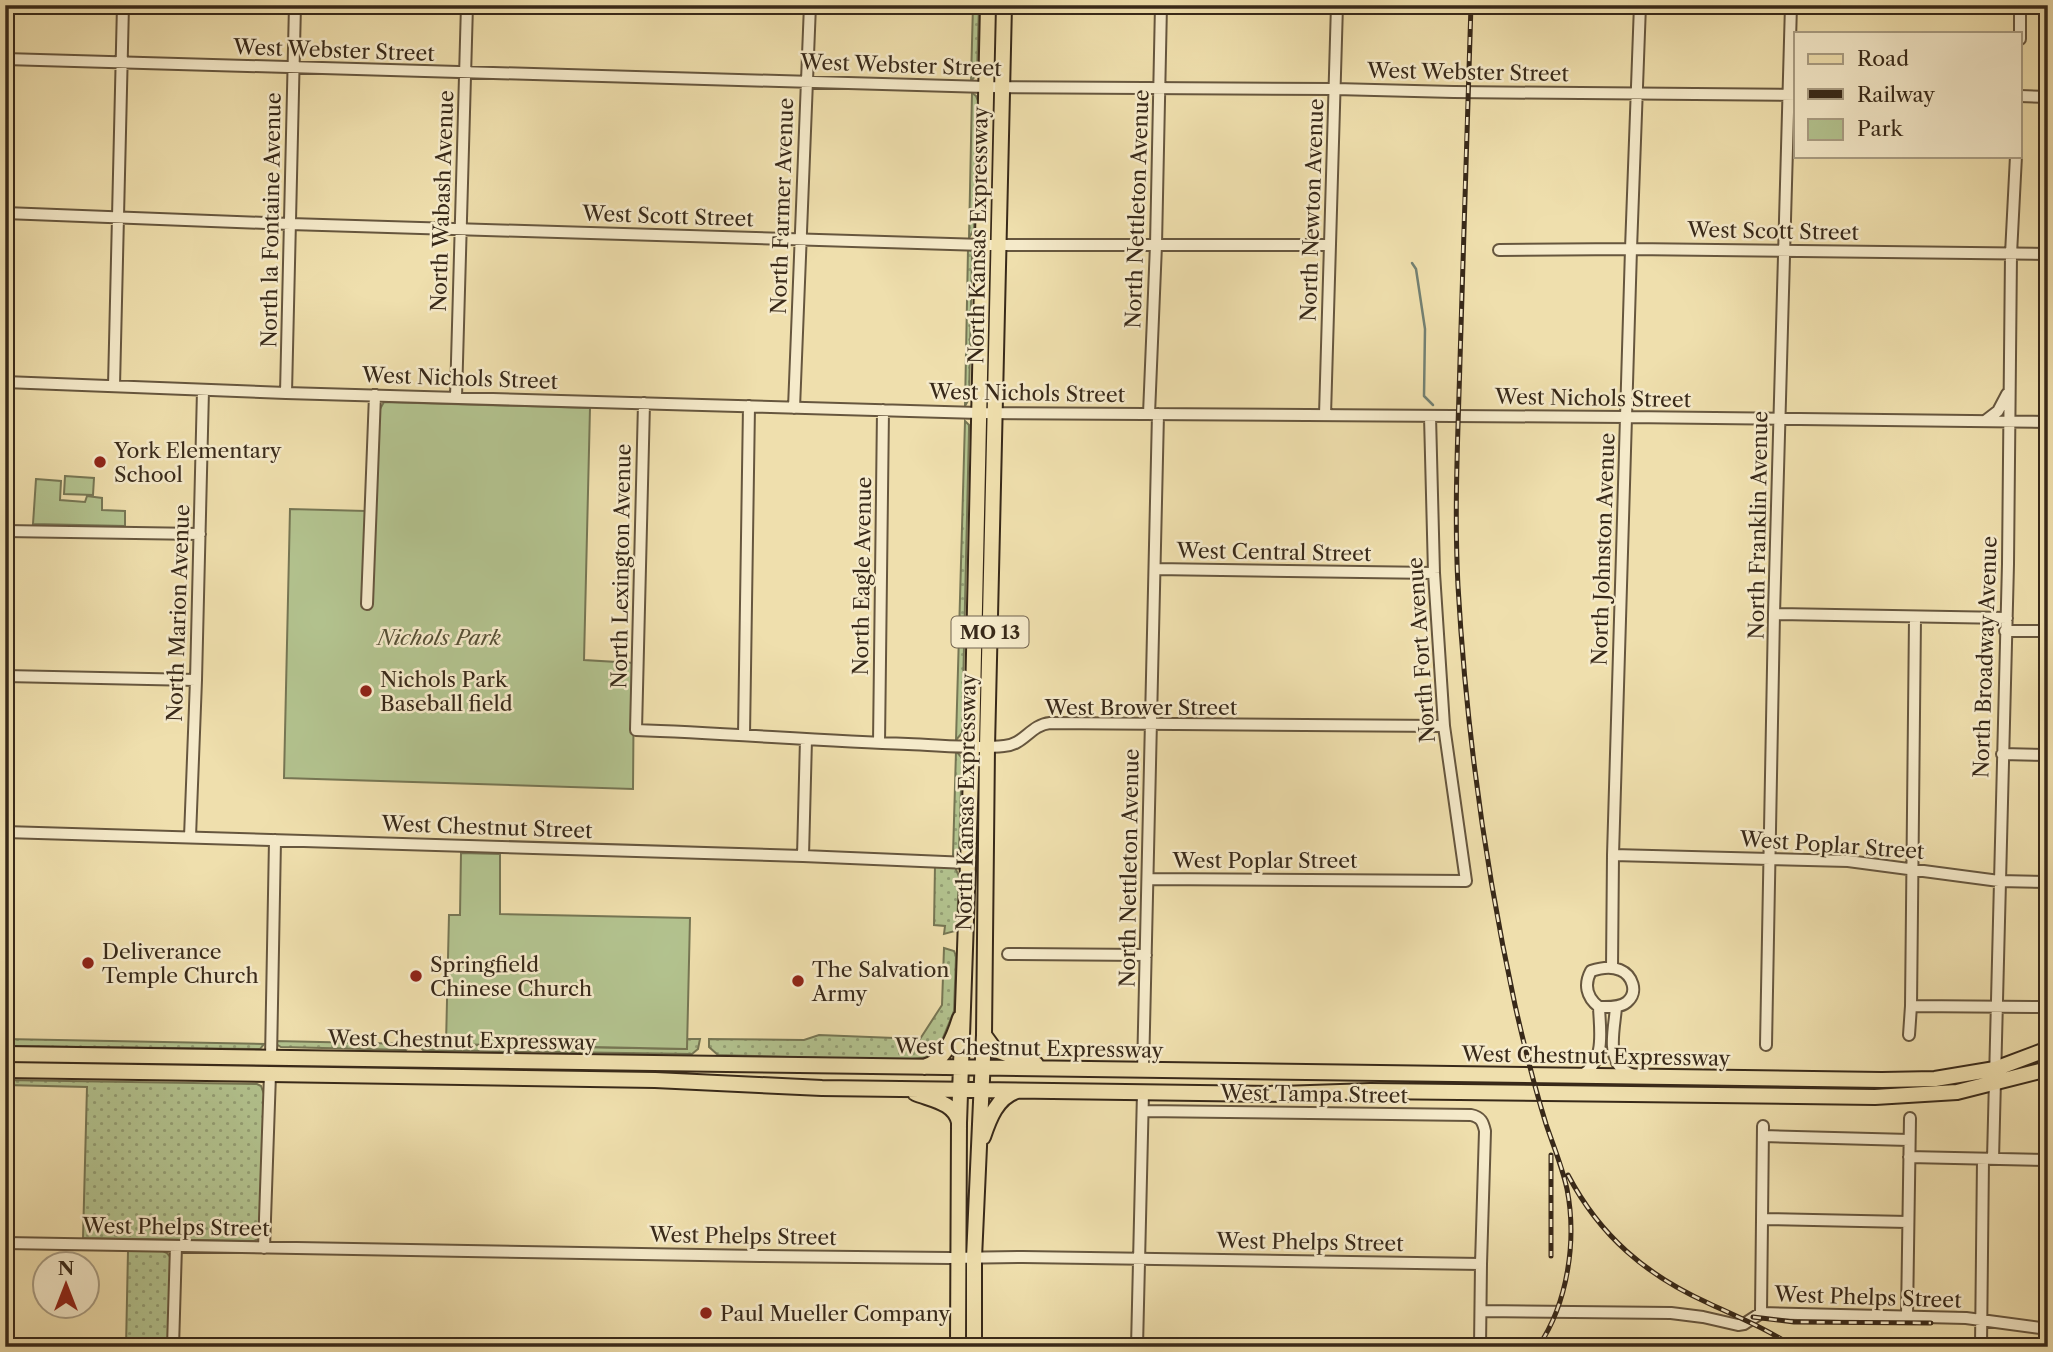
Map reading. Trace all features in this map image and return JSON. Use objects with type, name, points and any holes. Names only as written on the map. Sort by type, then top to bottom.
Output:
[{"type":"main road","name":"North Kansas Expressway","points":[[958,1347],[960,1123],[972,746],[988,5]]},
{"type":"main road","name":"North Kansas Expressway","points":[[974,1347],[974,1258],[984,1035],[1004,5]]},
{"type":"main road","points":[[923,1068],[946,1051],[964,1003]]},
{"type":"main road","points":[[984,1035],[998,1052],[1054,1070]]},
{"type":"main road","name":"West Chestnut Expressway","points":[[5,1054],[1868,1080],[1935,1079],[1995,1069],[2048,1049]]},
{"type":"main road","name":"West Chestnut Expressway","points":[[5,1070],[655,1080],[822,1088],[1875,1097],[1957,1093],[2048,1069]]},
{"type":"main road","points":[[904,1088],[946,1104],[956,1113],[960,1123]]},
{"type":"main road","points":[[978,1159],[984,1135],[999,1103],[1007,1094],[1028,1090]]},
{"type":"street","points":[[114,386],[123,5]]},
{"type":"street","name":"North la Fontaine Avenue","points":[[286,393],[295,5]]},
{"type":"street","name":"North Wabash Avenue","points":[[456,397],[467,5]]},
{"type":"street","name":"North Farmer Avenue","points":[[794,408],[810,5]]},
{"type":"street","name":"North Nettleton Avenue","points":[[1143,1071],[1155,569],[1154,414],[1161,5]]},
{"type":"street","name":"North Newton Avenue","points":[[1325,415],[1337,5]]},
{"type":"street","name":"North Johnston Avenue","points":[[1612,968],[1613,855],[1640,5]]},
{"type":"street","name":"North Franklin Avenue","points":[[1766,1045],[1783,250],[1792,95],[1791,5]]},
{"type":"street","points":[[2020,5],[2020,32]]},
{"type":"street","name":"West Webster Street","points":[[5,59],[986,87],[1792,95]]},
{"type":"street","points":[[2022,96],[2048,97]]},
{"type":"street","name":"North Broadway Avenue","points":[[1981,1321],[1995,1069],[2007,618],[2011,254],[2016,158]]},
{"type":"street","name":"West Scott Street","points":[[5,213],[118,219],[983,245],[1330,245]]},
{"type":"street","name":"West Scott Street","points":[[1499,250],[2048,254]]},
{"type":"street","name":"West Nichols Street","points":[[5,382],[979,413],[2048,422]]},
{"type":"street","points":[[1983,422],[1998,411],[2010,388]]},
{"type":"street","name":"North Marion Avenue","points":[[190,837],[203,390]]},
{"type":"street","points":[[367,604],[375,394]]},
{"type":"street","name":"North Lexington Avenue","points":[[636,730],[644,403]]},
{"type":"street","points":[[744,735],[749,406]]},
{"type":"street","name":"North Eagle Avenue","points":[[879,743],[883,410]]},
{"type":"street","name":"North Fort Avenue","points":[[1430,416],[1434,573],[1444,726],[1466,881]]},
{"type":"street","points":[[5,531],[200,534]]},
{"type":"street","name":"West Central Street","points":[[1155,569],[1434,573]]},
{"type":"street","points":[[1774,614],[2007,618]]},
{"type":"street","points":[[1909,1035],[1915,617]]},
{"type":"street","points":[[2005,631],[2048,631]]},
{"type":"street","points":[[5,676],[196,680]]},
{"type":"street","name":"West Brower Street","points":[[636,730],[988,747],[1010,746],[1036,726],[1046,723],[1444,726]]},
{"type":"street","points":[[803,856],[806,739]]},
{"type":"street","points":[[2002,754],[2048,755]]},
{"type":"street","name":"West Chestnut Street","points":[[5,832],[968,863]]},
{"type":"street","points":[[271,1058],[275,841]]},
{"type":"street","name":"West Poplar Street","points":[[1613,855],[1849,861],[1998,881],[2048,882]]},
{"type":"street","name":"West Poplar Street","points":[[1148,879],[1466,881]]},
{"type":"street","points":[[1008,954],[1146,955]]},
{"type":"street","points":[[1612,968],[1629,975],[1633,982],[1630,999],[1626,1004],[1616,1007],[1599,1007],[1589,994],[1586,985],[1588,977],[1591,971],[1612,968]]},
{"type":"street","points":[[1911,1006],[2048,1007]]},
{"type":"street","points":[[1580,1077],[1590,1070],[1598,1057],[1599,1007]]},
{"type":"street","points":[[1616,1007],[1613,1046],[1616,1058],[1620,1068],[1639,1078]]},
{"type":"street","points":[[264,1248],[270,1074]]},
{"type":"street","points":[[1137,1347],[1143,1092]]},
{"type":"street","name":"West Tampa Street","points":[[1143,1111],[1478,1116],[1485,1132],[1480,1264]]},
{"type":"street","points":[[1907,1316],[1910,1118]]},
{"type":"street","points":[[1761,1313],[1763,1131],[1909,1140]]},
{"type":"street","points":[[1909,1157],[2048,1160]]},
{"type":"street","points":[[1762,1219],[1908,1222]]},
{"type":"street","name":"West Phelps Street","points":[[5,1243],[1480,1264]]},
{"type":"street","points":[[173,1347],[176,1246]]},
{"type":"street","points":[[1480,1264],[1480,1347]]},
{"type":"street","name":"West Phelps Street","points":[[1481,1311],[1671,1313],[1738,1325],[1761,1313],[1907,1316],[1966,1318],[2048,1329]]},
{"type":"street","points":[[1981,1321],[1981,1347]]},
{"type":"green space","points":[[973,5],[979,5],[977,74],[971,81]]},
{"type":"green space","points":[[972,93],[978,101],[974,229],[969,238]]},
{"type":"green space","points":[[968,249],[972,251],[972,256],[969,399],[965,406]]},
{"type":"green space","name":"Nichols Park","points":[[384,402],[590,408],[584,660],[634,663],[633,789],[284,778],[290,509],[366,511],[371,409],[380,409]]},
{"type":"green space","points":[[965,421],[969,430],[962,733],[956,740]]},
{"type":"green space","points":[[65,476],[94,478],[93,495],[64,494]]},
{"type":"green space","points":[[36,479],[61,481],[60,500],[85,502],[87,496],[102,498],[102,510],[125,511],[125,526],[33,524]]},
{"type":"green space","points":[[956,751],[962,758],[959,851],[953,855]]},
{"type":"green space","points":[[461,853],[500,854],[500,914],[690,918],[687,1049],[446,1044],[449,915],[460,915]]},
{"type":"green space","points":[[935,865],[955,867],[959,877],[957,926],[955,931],[944,934],[945,926],[934,925]]},
{"type":"green space","points":[[944,948],[954,951],[956,956],[954,1011],[938,1050],[930,1057],[903,1060],[718,1055],[709,1047],[709,1039],[804,1040],[819,1035],[920,1039],[942,1005]]},
{"type":"green space","points":[[5,1039],[264,1044],[260,1049],[5,1046]]},
{"type":"green space","points":[[687,1039],[700,1039],[698,1049],[692,1054],[423,1050],[418,1044],[686,1049]]},
{"type":"green space","points":[[275,1041],[410,1044],[406,1050],[281,1047]]},
{"type":"green space","points":[[5,1080],[261,1086],[264,1094],[258,1239],[83,1238],[87,1087],[5,1085]]},
{"type":"green space","points":[[128,1251],[163,1251],[172,1259],[170,1347],[126,1347]]},
{"type":"waterway","points":[[1412,263],[1416,269],[1425,329],[1424,396],[1433,405]]},
{"type":"railway","points":[[1471,5],[1457,473],[1458,586],[1478,796],[1495,901],[1515,1005],[1546,1124],[1565,1180],[1570,1209],[1568,1271],[1557,1311],[1538,1347]]},
{"type":"railway","points":[[1551,1155],[1551,1256]]},
{"type":"railway","points":[[1568,1175],[1610,1235],[1645,1266],[1685,1292],[1763,1329],[1794,1347]]},
{"type":"railway","points":[[1753,1317],[1794,1322],[1931,1323]]},
{"type":"place","name":"York Elementary School","points":[[100,462]]},
{"type":"place","name":"Nichols Park Baseball field","points":[[366,691]]},
{"type":"place","name":"Deliverance Temple Church","points":[[88,963]]},
{"type":"place","name":"Springfield Chinese Church","points":[[416,976]]},
{"type":"place","name":"The Salvation Army","points":[[798,981]]},
{"type":"place","name":"Paul Mueller Company","points":[[706,1313]]}]
